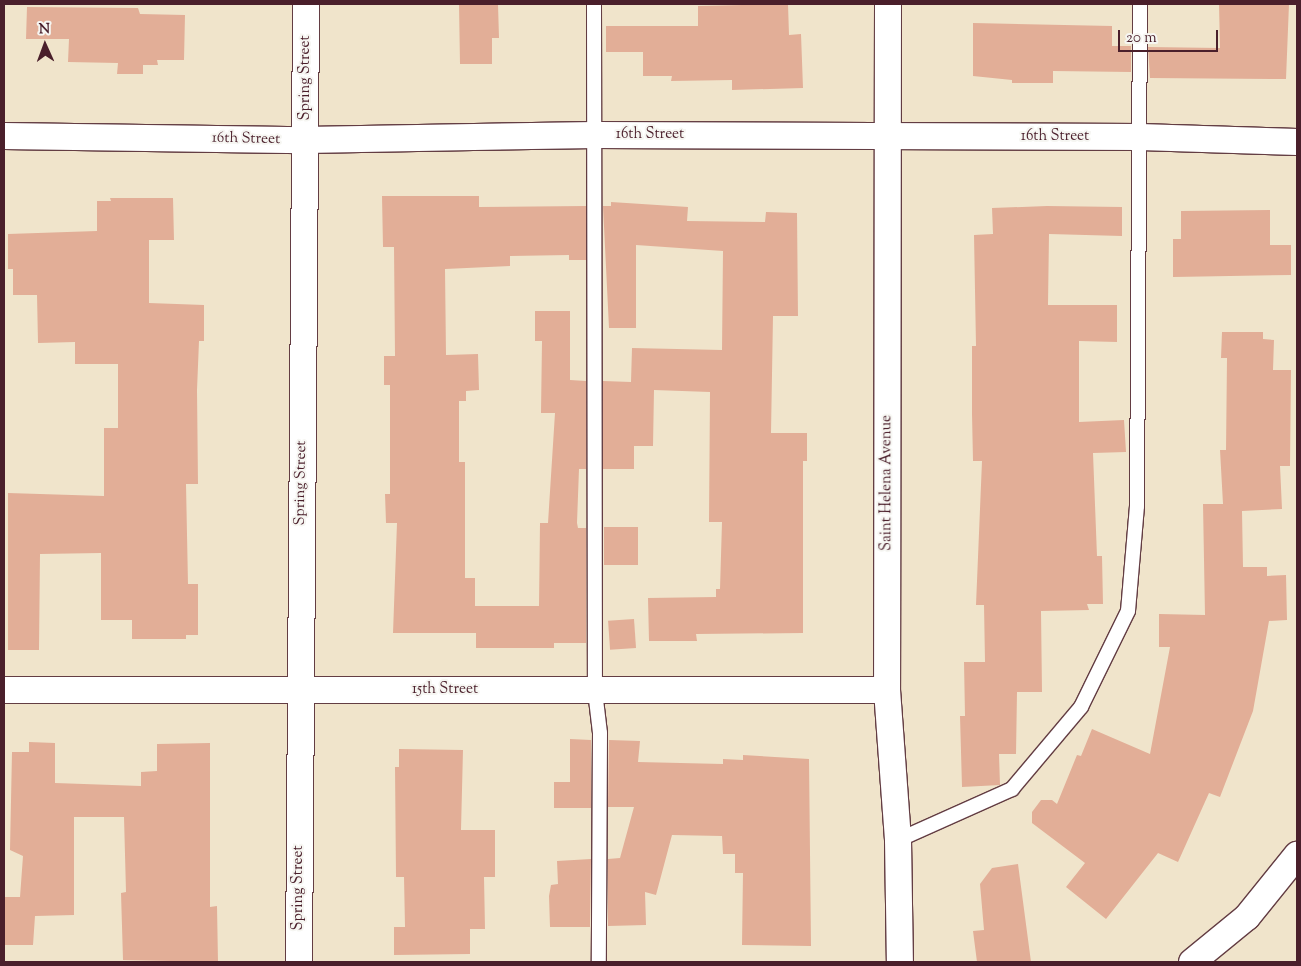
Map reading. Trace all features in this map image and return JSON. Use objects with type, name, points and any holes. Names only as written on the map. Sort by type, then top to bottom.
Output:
[{"type":"street","name":"Spring Street","points":[[299,962],[299,689],[306,4]]},
{"type":"street","name":"Saint Helena Avenue","points":[[888,4],[887,690],[898,840],[900,962]]},
{"type":"street","name":"16th Street","points":[[4,136],[305,140],[595,135],[1140,137],[1297,142]]},
{"type":"street","name":"15th Street","points":[[4,690],[887,690]]},
{"type":"street","points":[[1192,962],[1246,917],[1297,855]]},
{"type":"lane","points":[[594,4],[595,691],[600,732],[600,962]]},
{"type":"lane","points":[[898,840],[1012,790],[1081,707],[1128,611],[1137,506],[1140,4]]},
{"type":"building","points":[[459,4],[498,4],[499,38],[492,38],[492,64],[460,64]]},
{"type":"building","points":[[788,4],[789,35],[801,34],[803,88],[732,90],[732,80],[671,81],[672,76],[643,76],[643,52],[606,52],[606,26],[698,26],[698,6]]},
{"type":"building","points":[[1219,4],[1289,4],[1286,79],[1150,78],[1148,47],[1220,48]]},
{"type":"building","points":[[27,7],[138,8],[140,14],[185,15],[184,60],[157,60],[158,65],[143,65],[143,74],[117,74],[118,63],[68,62],[69,39],[26,39]]},
{"type":"building","points":[[973,23],[1112,26],[1112,46],[1131,46],[1131,72],[1053,71],[1053,83],[1012,83],[1012,80],[973,76]]},
{"type":"building","points":[[382,196],[479,196],[479,207],[586,206],[586,260],[569,260],[569,255],[510,256],[510,266],[445,269],[446,355],[478,354],[479,390],[466,391],[466,401],[459,401],[459,462],[465,462],[465,578],[475,578],[475,606],[539,606],[540,523],[548,523],[555,413],[541,413],[542,341],[535,341],[535,311],[570,311],[570,380],[586,381],[586,469],[579,469],[577,523],[578,528],[586,528],[586,643],[554,643],[554,648],[476,648],[476,633],[393,633],[397,523],[386,523],[385,494],[390,494],[390,385],[384,385],[384,356],[395,356],[394,247],[383,247]]},
{"type":"building","points":[[110,198],[173,198],[174,240],[149,240],[149,303],[204,305],[204,341],[199,341],[197,390],[198,484],[186,484],[188,584],[198,584],[198,635],[186,635],[186,639],[132,639],[132,620],[101,620],[101,553],[40,554],[39,650],[8,650],[8,493],[104,496],[104,428],[118,428],[118,364],[75,364],[75,342],[38,343],[37,295],[13,295],[13,269],[8,269],[8,234],[97,231],[97,201],[111,201]]},
{"type":"building","points":[[611,202],[688,207],[687,221],[765,222],[766,212],[797,213],[798,316],[773,316],[771,433],[807,433],[807,461],[803,461],[803,633],[696,634],[697,641],[649,641],[648,598],[716,597],[716,589],[720,589],[722,522],[709,522],[710,392],[654,390],[653,446],[634,446],[634,469],[603,469],[603,381],[631,382],[632,348],[722,350],[723,251],[636,245],[636,328],[609,328],[603,206],[611,206]]},
{"type":"building","points":[[1047,206],[1122,207],[1122,236],[1049,234],[1048,305],[1117,305],[1117,342],[1079,341],[1079,422],[1124,420],[1126,452],[1093,453],[1097,556],[1102,556],[1103,604],[1087,604],[1089,610],[1041,611],[1042,692],[1017,692],[1016,754],[999,754],[1000,785],[962,787],[960,716],[965,716],[964,662],[985,662],[984,605],[976,605],[982,461],[973,461],[972,346],[976,346],[974,235],[993,234],[992,208]]},
{"type":"building","points":[[1270,210],[1270,245],[1291,245],[1291,275],[1173,277],[1173,239],[1181,239],[1181,211]]},
{"type":"building","points":[[1222,332],[1263,332],[1263,339],[1274,340],[1273,370],[1291,370],[1290,466],[1280,466],[1282,509],[1242,511],[1243,567],[1267,567],[1267,576],[1286,575],[1287,620],[1269,621],[1253,711],[1220,797],[1209,793],[1178,862],[1158,853],[1106,919],[1066,887],[1085,863],[1032,823],[1032,812],[1041,800],[1052,800],[1057,804],[1077,755],[1081,756],[1092,729],[1150,754],[1170,647],[1159,647],[1159,614],[1205,615],[1203,504],[1223,504],[1220,450],[1226,450],[1227,358],[1221,358]]},
{"type":"building","points":[[604,527],[638,527],[638,565],[604,565]]},
{"type":"building","points":[[634,619],[636,648],[610,650],[608,621]]},
{"type":"building","points":[[570,739],[591,740],[591,808],[554,808],[554,782],[570,782]]},
{"type":"building","points":[[609,740],[640,741],[638,762],[723,764],[723,759],[743,760],[743,755],[809,759],[811,946],[742,945],[743,873],[735,873],[735,854],[723,854],[722,836],[672,835],[656,895],[645,892],[646,925],[608,926],[608,859],[620,858],[634,807],[608,807]]},
{"type":"building","points":[[29,742],[55,743],[55,783],[141,786],[141,772],[157,771],[157,744],[210,743],[210,907],[217,906],[218,962],[123,960],[121,893],[126,892],[124,817],[74,817],[74,915],[35,916],[33,945],[4,945],[4,897],[20,897],[23,856],[10,850],[12,752],[29,752]]},
{"type":"building","points":[[399,749],[463,750],[461,830],[495,830],[495,877],[484,877],[485,929],[470,929],[470,954],[394,955],[394,927],[405,927],[404,877],[396,877],[395,767],[399,767]]},
{"type":"building","points":[[591,859],[590,927],[550,927],[549,896],[551,885],[558,884],[557,861]]},
{"type":"building","points":[[1018,864],[1031,962],[977,962],[973,931],[984,930],[980,884],[992,868]]}]
